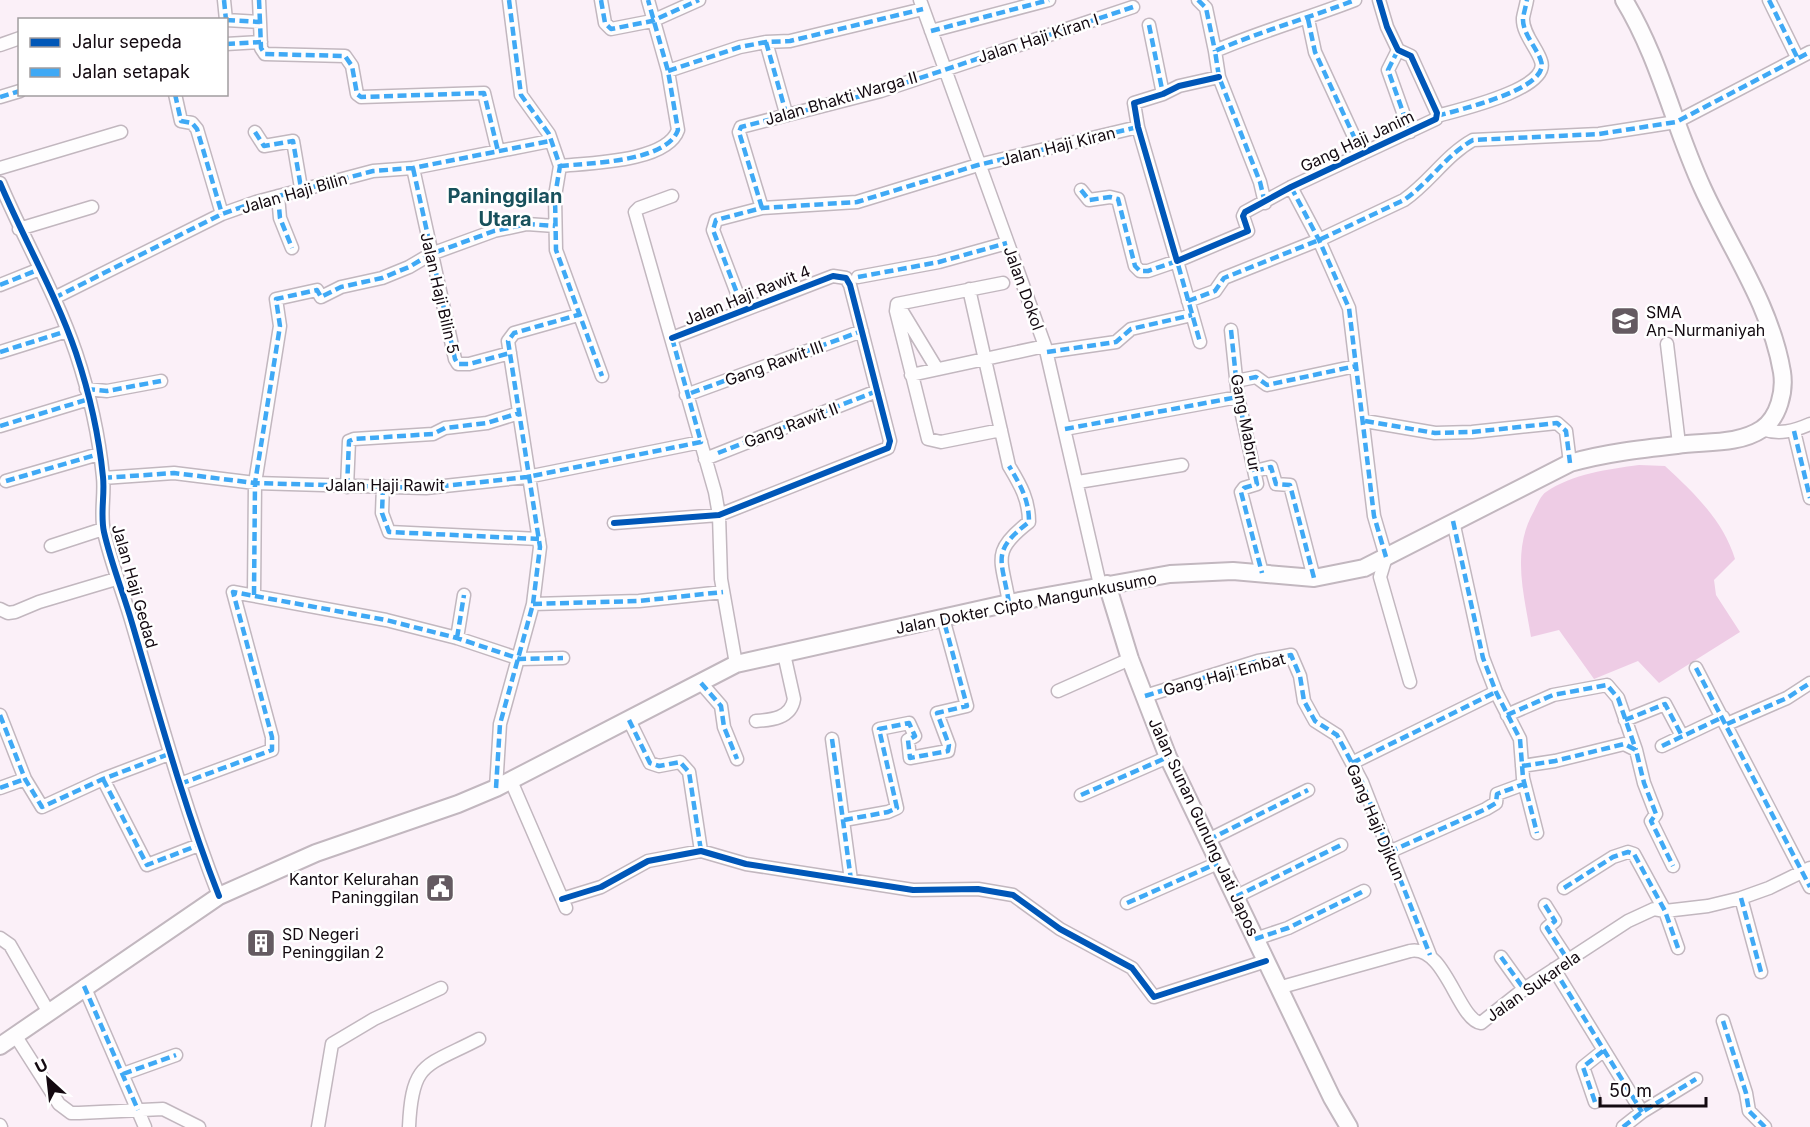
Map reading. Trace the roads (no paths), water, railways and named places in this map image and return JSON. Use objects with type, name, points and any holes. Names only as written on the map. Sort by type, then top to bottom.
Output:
[{"type":"main road","points":[[1624,0],[1662,77],[1676,122],[1703,188],[1770,328],[1782,373],[1783,386],[1772,420],[1762,429]]},
{"type":"main road","name":"Jalan Dokter Cipto Mangunkusumo","points":[[0,1046],[84,986],[219,896],[324,850],[449,807],[503,784],[736,664],[1009,603],[1170,574],[1233,571],[1314,578],[1364,568],[1570,463],[1598,455],[1679,444],[1725,441],[1762,429]]},
{"type":"main road","name":"Jalan Sunan Gunung Jati Japos","points":[[1103,585],[1168,757],[1278,988],[1332,1098],[1349,1127]]},
{"type":"street","points":[[224,0],[226,18]]},
{"type":"street","points":[[259,0],[261,42],[265,54],[345,56],[352,66],[357,94],[361,97],[484,93],[498,151]]},
{"type":"street","points":[[509,0],[522,95],[546,129],[560,166],[555,196],[556,250],[602,376]]},
{"type":"street","points":[[601,0],[605,23],[611,29],[652,21],[699,0]]},
{"type":"street","points":[[560,166],[614,161],[669,143],[678,130],[668,70],[652,21],[648,0]]},
{"type":"street","points":[[931,32],[1049,0]]},
{"type":"street","points":[[1198,0],[1206,8],[1219,77],[1260,182],[1265,202]]},
{"type":"street","points":[[1215,51],[1261,31],[1308,19],[1355,0]]},
{"type":"street","name":"Gang Haji Janim","points":[[1177,261],[1248,231],[1243,214],[1291,187],[1432,122],[1437,116],[1411,56],[1398,50],[1387,27],[1379,0]]},
{"type":"street","points":[[1437,116],[1476,106],[1519,89],[1539,76],[1543,70],[1542,62],[1523,21],[1527,0]]},
{"type":"street","points":[[1769,0],[1797,57]]},
{"type":"street","points":[[668,70],[740,47],[766,42],[790,41],[921,4]]},
{"type":"street","name":"Jalan Dokol","points":[[921,4],[1046,349],[1103,585]]},
{"type":"street","name":"Jalan Haji Kiran I","points":[[944,69],[1133,7]]},
{"type":"street","points":[[1308,19],[1315,52],[1362,154]]},
{"type":"street","points":[[228,20],[260,22]]},
{"type":"street","points":[[1149,25],[1163,94]]},
{"type":"street","points":[[0,45],[18,39]]},
{"type":"street","points":[[228,44],[261,42]]},
{"type":"street","points":[[766,42],[786,113]]},
{"type":"street","points":[[1398,50],[1388,70],[1410,132]]},
{"type":"street","points":[[1188,301],[1215,291],[1224,278],[1319,240],[1404,200],[1461,147],[1473,140],[1599,134],[1676,122],[1810,52]]},
{"type":"street","name":"Jalan Bhakti Warga II","points":[[762,208],[740,129],[786,113],[881,91],[944,69]]},
{"type":"street","points":[[1200,342],[1133,107],[1135,101],[1163,94],[1179,86],[1219,77]]},
{"type":"street","points":[[0,97],[18,92]]},
{"type":"street","points":[[175,96],[181,121],[192,123],[198,129],[222,214]]},
{"type":"street","name":"Jalan Haji Kiran","points":[[743,309],[712,226],[716,220],[762,208],[857,202],[978,165],[1138,127]]},
{"type":"street","points":[[0,168],[121,132]]},
{"type":"street","points":[[255,132],[264,146],[293,141],[301,188]]},
{"type":"street","name":"Jalan Haji Bilin","points":[[54,298],[222,214],[301,188],[373,171],[413,168],[550,141]]},
{"type":"street","name":"Jalan Haji Bilin 5","points":[[413,168],[458,364],[470,364],[510,352]]},
{"type":"street","name":"Jalan Haji Gedad","points":[[0,183],[19,229],[54,298],[87,394],[103,478],[103,529],[116,579],[132,621],[169,754],[199,845],[219,896]]},
{"type":"street","points":[[1291,187],[1319,240],[1349,308],[1365,421],[1374,516],[1386,558],[1380,577],[1410,682]]},
{"type":"street","points":[[1081,190],[1089,200],[1118,199],[1135,266],[1140,271],[1148,271],[1177,261]]},
{"type":"street","points":[[278,196],[280,218],[292,248]]},
{"type":"street","points":[[672,196],[639,208],[635,212],[701,442],[719,515],[723,592],[736,664]]},
{"type":"street","points":[[19,229],[92,207]]},
{"type":"street","points":[[254,595],[255,483],[280,326],[276,299],[317,290],[321,297],[341,287],[382,278],[432,254],[494,231],[527,224],[555,226]]},
{"type":"street","points":[[858,277],[939,262],[1007,243]]},
{"type":"street","points":[[0,285],[40,269]]},
{"type":"street","name":"Jalan Haji Rawit 4","points":[[672,338],[833,276],[846,278],[850,285],[862,331]]},
{"type":"street","points":[[897,304],[1002,283]]},
{"type":"street","points":[[969,289],[1010,466],[1024,491],[1029,506],[1029,522],[1006,542],[1001,552],[1009,603]]},
{"type":"street","points":[[897,304],[937,369]]},
{"type":"street","points":[[897,304],[896,311],[928,439],[941,442],[1001,429]]},
{"type":"street","points":[[578,315],[514,333],[508,341],[527,477],[539,539],[533,604],[520,659],[500,724],[503,784],[564,903],[601,887],[648,861],[700,851],[746,864],[914,890],[978,889],[1013,896],[1060,929],[1132,968],[1154,997],[1266,961]]},
{"type":"street","points":[[911,375],[984,359],[1046,349],[1116,342],[1131,329],[1192,315]]},
{"type":"street","name":"Gang Mabrur","points":[[1231,330],[1238,397],[1257,484],[1244,488],[1240,492],[1262,573]]},
{"type":"street","points":[[0,352],[67,331]]},
{"type":"street","points":[[614,523],[719,515],[888,448],[890,441],[862,331]]},
{"type":"street","name":"Gang Rawit III","points":[[686,395],[862,331]]},
{"type":"street","points":[[1667,344],[1679,444]]},
{"type":"street","points":[[1236,381],[1256,377],[1267,385],[1356,366]]},
{"type":"street","points":[[0,426],[87,394],[161,381]]},
{"type":"street","name":"Gang Rawit II","points":[[705,459],[877,391]]},
{"type":"street","points":[[1065,429],[1238,397]]},
{"type":"street","points":[[347,487],[349,441],[433,434],[445,428],[486,423],[519,413]]},
{"type":"street","points":[[1365,421],[1435,433],[1472,432],[1557,423],[1566,431],[1570,463]]},
{"type":"street","points":[[1762,429],[1779,432],[1794,431],[1810,424]]},
{"type":"street","points":[[1794,431],[1810,498]]},
{"type":"street","name":"Jalan Haji Rawit","points":[[103,478],[174,473],[255,483],[426,488],[527,477],[701,442]]},
{"type":"street","points":[[6,481],[99,454]]},
{"type":"street","points":[[1078,482],[1182,465]]},
{"type":"street","points":[[1255,471],[1271,467],[1276,484],[1290,485],[1314,578]]},
{"type":"street","points":[[383,486],[382,513],[389,532],[539,539]]},
{"type":"street","points":[[1453,521],[1483,658],[1496,693],[1520,739],[1524,784],[1537,833]]},
{"type":"street","points":[[51,546],[103,529]]},
{"type":"street","points":[[0,609],[8,613],[15,612],[39,602],[116,579]]},
{"type":"street","points":[[180,784],[272,750],[272,737],[233,592],[386,620],[458,638],[520,659],[562,658]]},
{"type":"street","points":[[533,604],[639,601],[723,592]]},
{"type":"street","points":[[458,638],[464,595]]},
{"type":"street","points":[[844,820],[888,812],[897,808],[879,729],[909,723],[915,736],[908,740],[910,758],[948,751],[949,745],[937,713],[967,706],[943,618]]},
{"type":"street","points":[[756,721],[785,715],[793,706],[794,699],[784,654]]},
{"type":"street","name":"Gang Haji Embat","points":[[1145,696],[1258,661],[1292,655],[1300,676],[1304,701]]},
{"type":"street","points":[[1058,691],[1130,659]]},
{"type":"street","points":[[1696,668],[1806,870],[1810,887]]},
{"type":"street","points":[[701,683],[722,706],[724,726],[737,759]]},
{"type":"street","points":[[1662,746],[1682,736],[1787,698],[1810,683]]},
{"type":"street","points":[[1507,716],[1554,695],[1602,684],[1610,686],[1618,698],[1656,814],[1651,821],[1673,866]]},
{"type":"street","points":[[1352,763],[1496,693]]},
{"type":"street","name":"Gang Haji Djikun","points":[[1304,701],[1315,721],[1337,735],[1352,763],[1430,955]]},
{"type":"street","points":[[1625,720],[1665,704],[1682,736]]},
{"type":"street","points":[[0,715],[25,779],[42,807],[103,779],[169,754]]},
{"type":"street","points":[[629,720],[650,763],[659,766],[680,762],[689,772],[700,851]]},
{"type":"street","points":[[832,739],[850,880]]},
{"type":"street","points":[[1522,766],[1555,761],[1624,744],[1636,750]]},
{"type":"street","points":[[1081,795],[1168,757]]},
{"type":"street","points":[[0,788],[25,779]]},
{"type":"street","points":[[103,779],[147,865],[199,845]]},
{"type":"street","points":[[1389,852],[1486,809],[1496,803],[1497,794],[1524,784]]},
{"type":"street","points":[[1208,840],[1308,790]]},
{"type":"street","points":[[1235,897],[1341,845]]},
{"type":"street","points":[[1564,888],[1613,857],[1628,852],[1634,854],[1665,911],[1678,948]]},
{"type":"street","points":[[1127,903],[1218,863]]},
{"type":"street","name":"Jalan Sukarela","points":[[1430,955],[1477,1022],[1490,1018],[1524,989],[1628,921],[1654,909],[1665,911],[1708,906],[1741,898],[1806,870]]},
{"type":"street","points":[[1256,939],[1288,928],[1364,891]]},
{"type":"street","points":[[1741,898],[1761,972]]},
{"type":"street","points":[[1545,905],[1555,921],[1547,928],[1568,960]]},
{"type":"street","points":[[0,938],[10,945],[48,1011]]},
{"type":"street","points":[[1278,988],[1410,951],[1423,951],[1430,955]]},
{"type":"street","points":[[1501,957],[1524,989]]},
{"type":"street","points":[[1554,969],[1642,1112]]},
{"type":"street","points":[[84,986],[140,1110],[145,1127]]},
{"type":"street","points":[[318,1127],[332,1044],[338,1038],[374,1018],[441,988]]},
{"type":"street","points":[[1723,1022],[1746,1093],[1749,1111],[1765,1127]]},
{"type":"street","points":[[15,1035],[66,1110],[79,1113],[168,1111],[199,1127]]},
{"type":"street","points":[[409,1127],[412,1086],[421,1071],[479,1039]]},
{"type":"street","points":[[1595,1102],[1582,1067],[1603,1051]]},
{"type":"street","points":[[123,1074],[176,1055]]},
{"type":"street","points":[[1623,1127],[1642,1112],[1696,1080]]},
{"type":"place","name":"SMA An-Nurmaniyah","points":[[1625,321]]},
{"type":"place","name":"Kantor Kelurahan Paninggilan","points":[[440,888]]},
{"type":"place","name":"SD Negeri Peninggilan 2","points":[[261,943]]},
{"type":"district","name":"Paninggilan Utara","points":[[505,208]]}]
